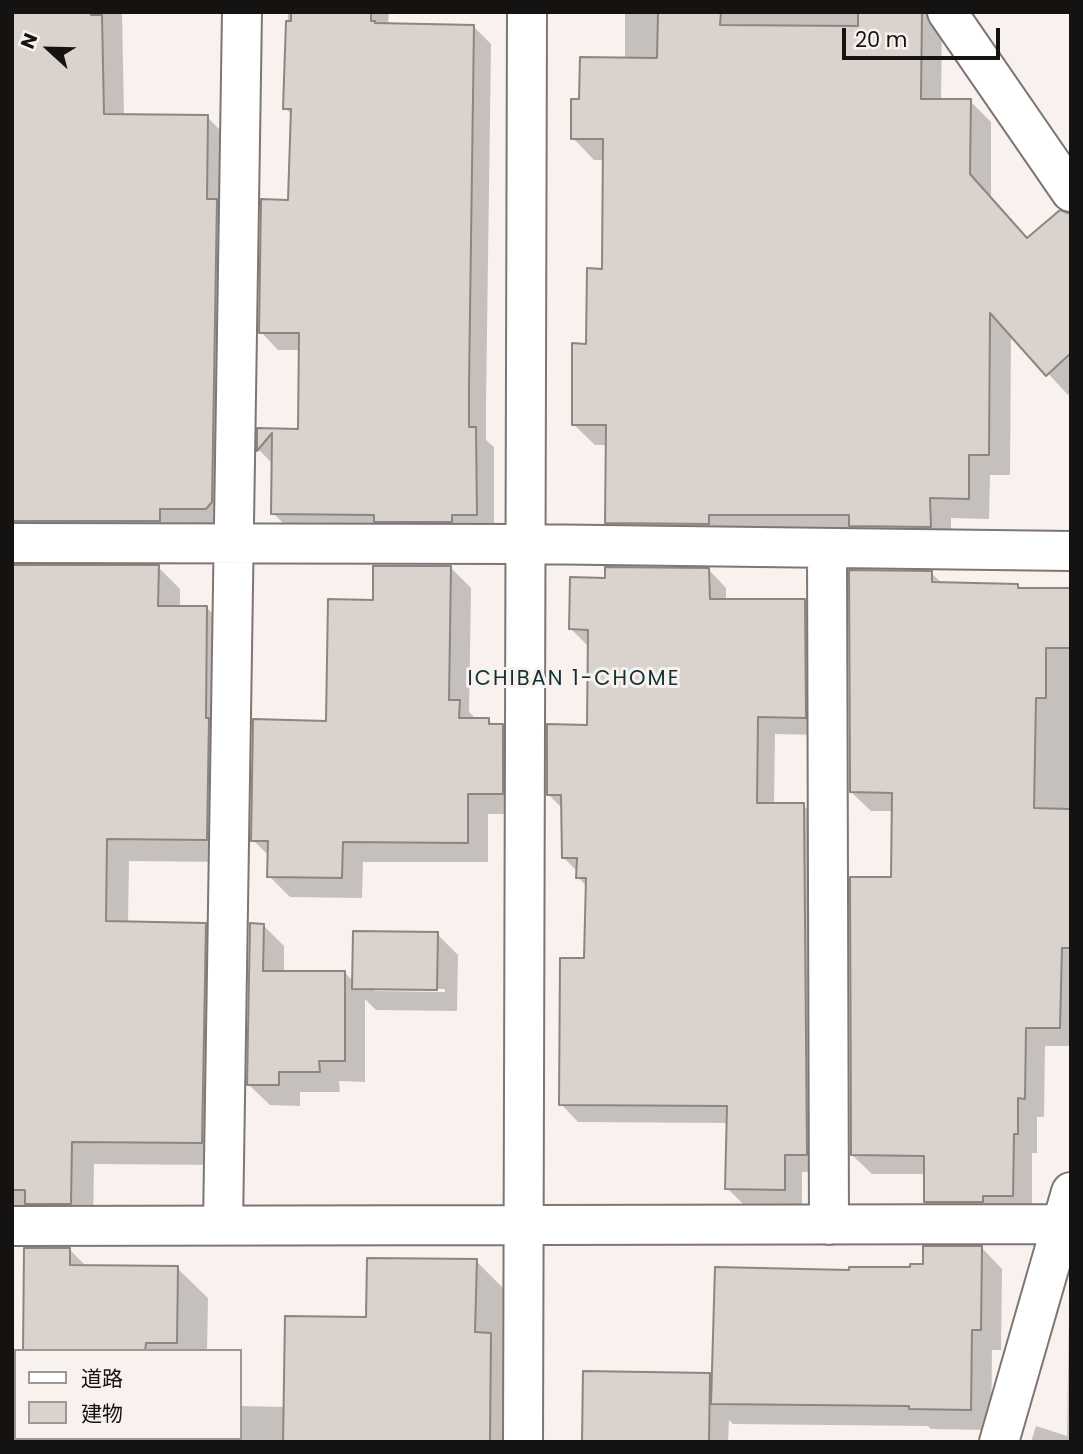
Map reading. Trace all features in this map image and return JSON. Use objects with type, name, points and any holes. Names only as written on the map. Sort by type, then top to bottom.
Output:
[{"type":"street","points":[[223,1225],[242,12]]},
{"type":"street","points":[[523,1442],[527,12]]},
{"type":"street","points":[[947,12],[1071,192]]},
{"type":"street","points":[[12,543],[525,544],[827,550],[1071,551]]},
{"type":"street","points":[[827,550],[829,1224]]},
{"type":"street","points":[[12,1226],[829,1224],[1066,1208],[999,1442]]},
{"type":"building","points":[[12,12],[91,12],[91,15],[102,15],[104,114],[208,115],[207,199],[217,199],[212,502],[206,509],[160,509],[160,521],[12,521]]},
{"type":"building","points":[[291,12],[371,12],[371,21],[375,23],[474,25],[469,427],[476,427],[477,515],[452,515],[452,522],[374,522],[374,515],[271,514],[272,433],[257,451],[257,428],[298,429],[299,333],[259,333],[261,199],[288,200],[291,109],[283,109],[286,21],[291,21]]},
{"type":"building","points":[[658,12],[721,12],[720,25],[858,26],[858,12],[922,12],[921,99],[971,99],[970,174],[1027,238],[1060,210],[1071,214],[1071,353],[1046,376],[990,313],[989,455],[969,455],[969,499],[930,498],[931,527],[849,526],[849,515],[709,515],[709,524],[605,523],[606,425],[572,425],[572,343],[586,344],[587,268],[602,269],[603,139],[571,139],[571,99],[579,99],[580,57],[657,58]]},
{"type":"building","points":[[12,565],[159,565],[158,606],[207,606],[207,840],[107,839],[106,921],[206,923],[202,1143],[72,1142],[71,1204],[25,1204],[25,1190],[12,1190]]},
{"type":"building","points":[[373,566],[451,566],[449,700],[460,700],[459,718],[489,718],[489,724],[503,724],[503,794],[468,794],[468,843],[343,842],[342,878],[267,877],[268,841],[251,841],[253,719],[326,721],[328,599],[373,600]]},
{"type":"building","points":[[605,567],[709,568],[710,599],[805,599],[806,718],[758,717],[757,803],[804,803],[807,1155],[785,1155],[785,1190],[725,1189],[727,1106],[559,1105],[560,958],[584,958],[586,878],[576,878],[577,858],[562,858],[561,795],[547,795],[547,724],[587,725],[588,630],[569,629],[570,577],[605,578]]},
{"type":"building","points":[[849,570],[932,571],[932,582],[1018,584],[1018,588],[1071,588],[1071,648],[1046,648],[1046,698],[1036,698],[1034,808],[1071,809],[1071,948],[1062,948],[1060,1028],[1026,1028],[1025,1099],[1018,1098],[1018,1134],[1014,1134],[1013,1196],[983,1196],[983,1202],[924,1202],[924,1156],[851,1155],[850,877],[891,877],[892,793],[850,792]]},
{"type":"building","points":[[250,923],[264,924],[263,971],[345,971],[345,1061],[319,1061],[320,1072],[279,1072],[279,1085],[247,1085]]},
{"type":"building","points":[[353,931],[438,932],[437,990],[352,989]]},
{"type":"building","points":[[923,1246],[982,1246],[981,1330],[972,1330],[971,1410],[909,1409],[909,1406],[711,1404],[715,1267],[849,1270],[849,1267],[910,1267],[910,1264],[923,1264]]},
{"type":"building","points":[[24,1248],[70,1248],[70,1265],[178,1266],[177,1343],[146,1343],[145,1349],[23,1349]]},
{"type":"building","points":[[367,1258],[477,1259],[475,1332],[491,1333],[490,1442],[283,1442],[285,1316],[366,1317]]},
{"type":"building","points":[[583,1371],[710,1373],[709,1442],[582,1442]]},
{"type":"district","name":"ICHIBAN 1-CHOME","points":[[574,680]]}]
